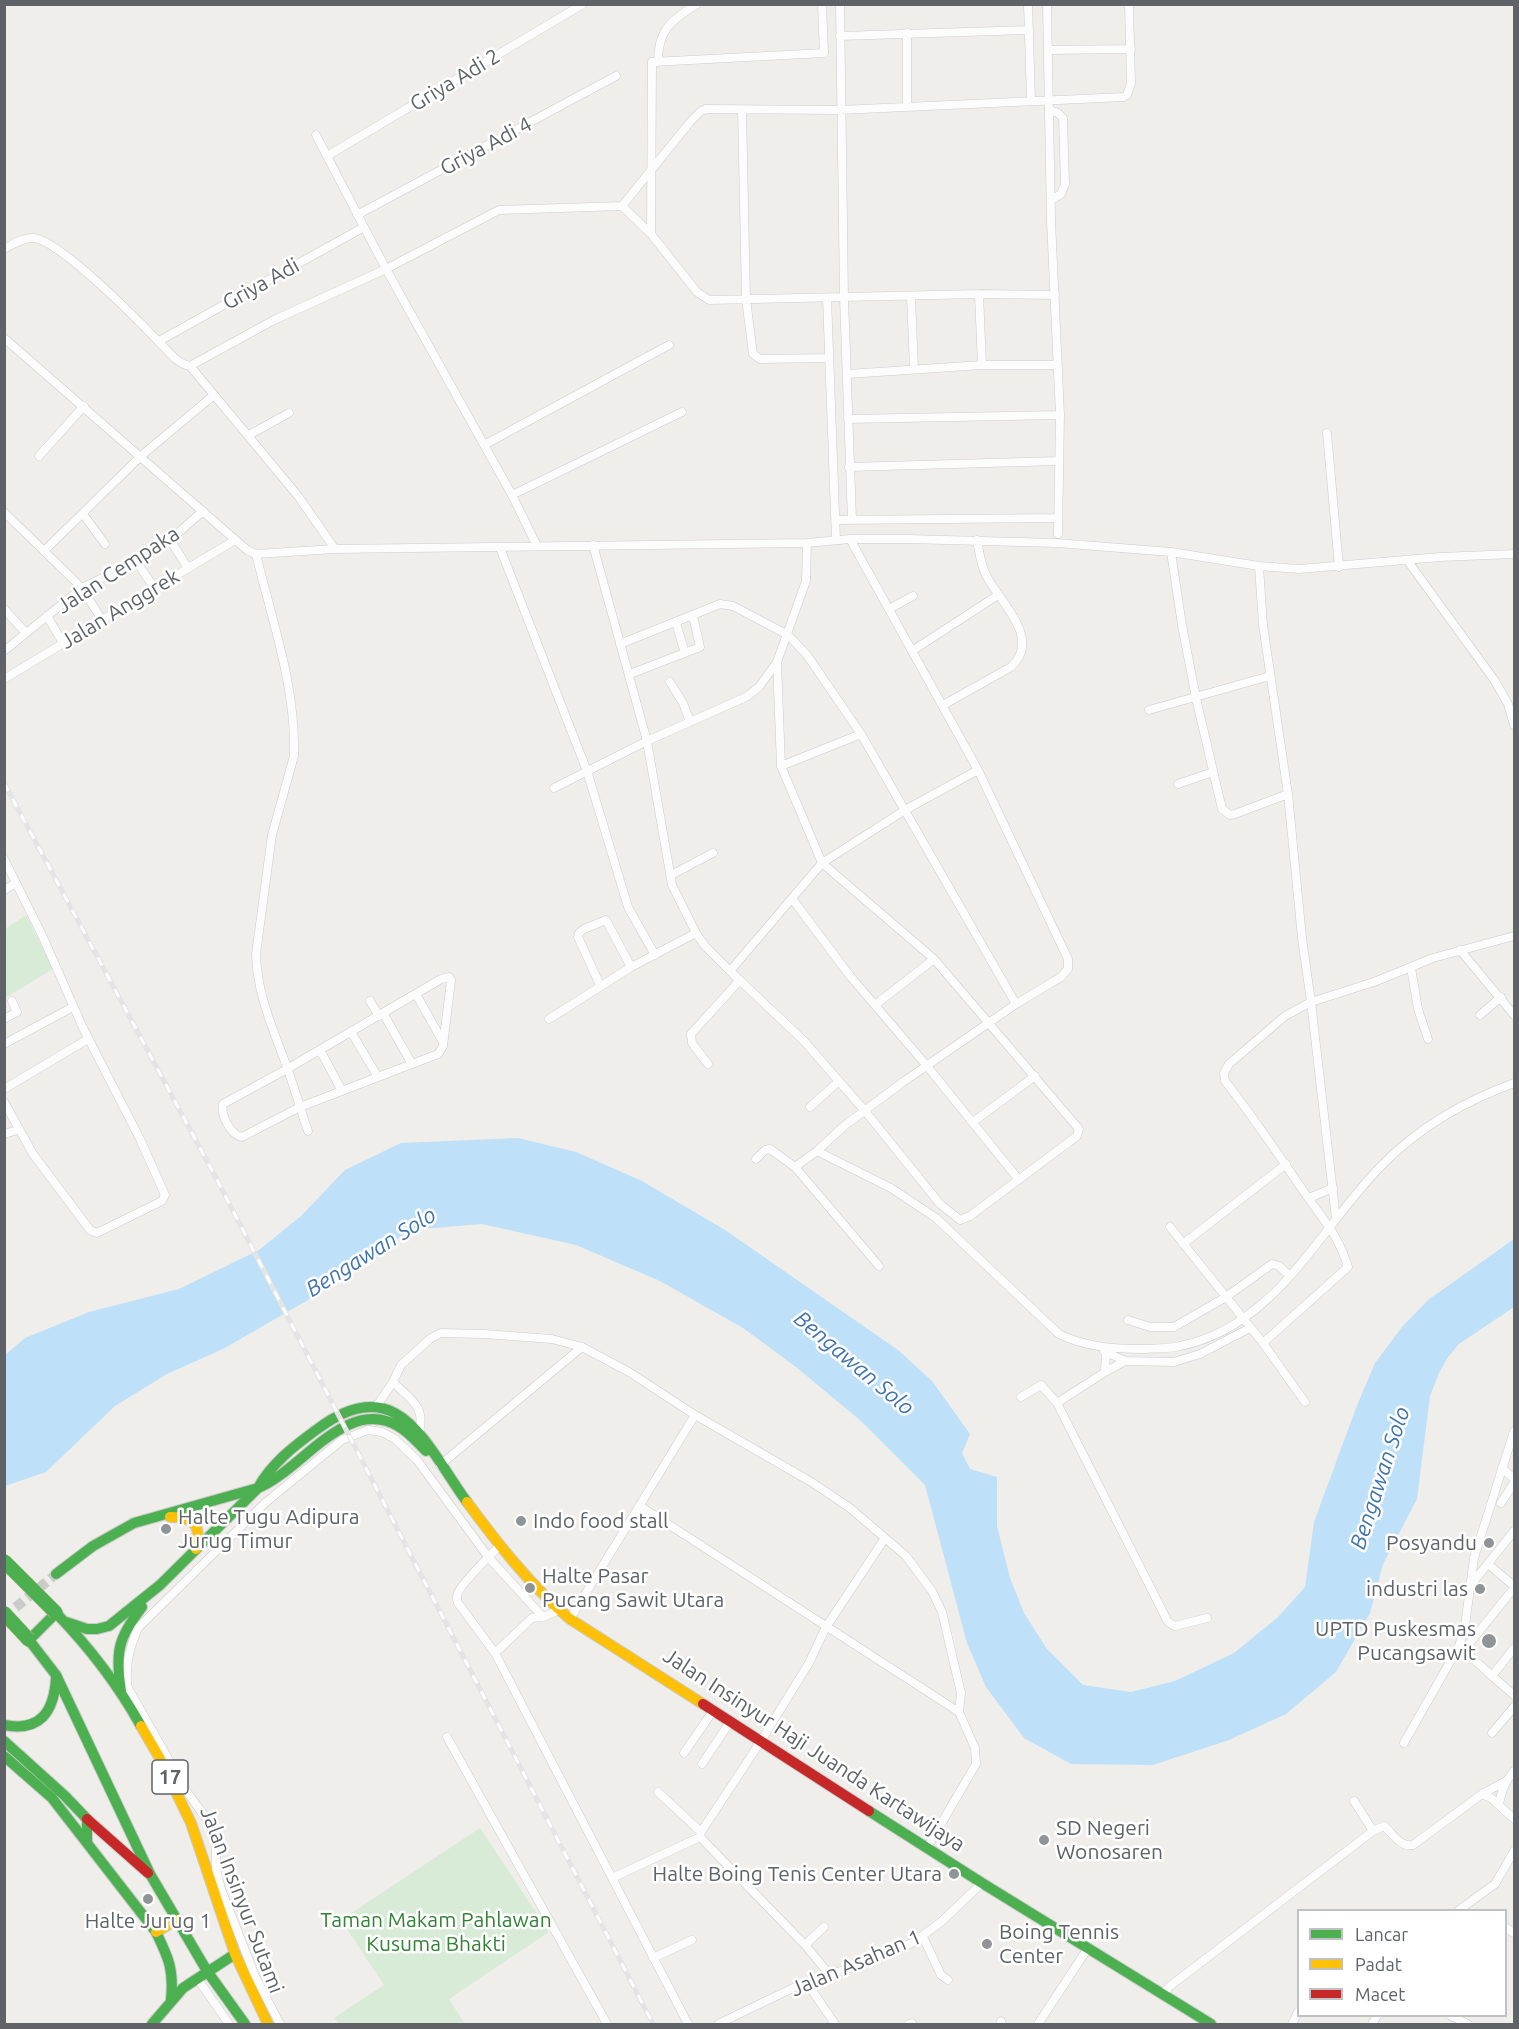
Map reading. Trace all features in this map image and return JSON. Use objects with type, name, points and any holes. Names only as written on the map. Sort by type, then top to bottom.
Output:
[{"type":"main road","name":"Jalan Insinyur Haji Juanda Kartawijaya","points":[[60,1617],[86,1630],[99,1630],[109,1626],[160,1585],[258,1488],[265,1475],[318,1429],[351,1411],[376,1407],[399,1414],[419,1432],[438,1463],[500,1545],[565,1615],[982,1883],[1211,2025]]},
{"type":"main road","name":"Jalan Insinyur Haji Juanda Kartawijaya","points":[[258,1488],[286,1478],[335,1433],[360,1421],[372,1419],[386,1421],[402,1428],[438,1463]]},
{"type":"main road","points":[[56,1574],[81,1553],[134,1522],[258,1488]]},
{"type":"main road","points":[[154,1518],[185,1517],[193,1522],[199,1537],[196,1549]]},
{"type":"main road","name":"17","points":[[4,1561],[60,1617]]},
{"type":"main road","name":"Jalan Insinyur Haji Juanda Kartawijaya","points":[[121,1691],[116,1658],[119,1641],[128,1625],[160,1585]]},
{"type":"main road","points":[[4,1612],[56,1675],[150,1874],[176,1920],[202,1975],[245,2025]]},
{"type":"main road","points":[[29,1640],[60,1617]]},
{"type":"main road","name":"Jalan Insinyur Sutami","points":[[60,1617],[86,1644],[121,1691],[182,1802],[217,1891],[235,1954],[268,2025]]},
{"type":"main road","points":[[4,1725],[20,1728],[35,1724],[44,1718],[54,1698],[56,1675]]},
{"type":"main road","points":[[4,1741],[129,1858],[150,1874]]},
{"type":"main road","points":[[4,1756],[52,1798],[156,1932],[167,1955],[173,1977],[171,2000]]},
{"type":"main road","points":[[87,1819],[87,1841]]},
{"type":"main road","points":[[156,1932],[176,1920]]},
{"type":"main road","points":[[152,2025],[171,2000],[202,1975],[235,1954]]},
{"type":"street","name":"Griya Adi 2","points":[[327,156],[583,4]]},
{"type":"street","points":[[658,62],[659,41],[663,34],[673,22],[697,4]]},
{"type":"street","points":[[822,4],[824,53]]},
{"type":"street","points":[[840,4],[844,298],[852,520]]},
{"type":"street","points":[[1028,4],[1031,101]]},
{"type":"street","points":[[1047,4],[1051,200],[1060,415],[1058,534]]},
{"type":"street","points":[[622,206],[691,121],[706,109],[840,110],[1124,97],[1131,83],[1130,4]]},
{"type":"street","points":[[840,36],[1029,30]]},
{"type":"street","points":[[907,33],[907,106]]},
{"type":"street","points":[[1048,50],[1131,49]]},
{"type":"street","points":[[651,234],[652,63],[840,53]]},
{"type":"street","name":"Griya Adi 4","points":[[357,215],[616,76]]},
{"type":"street","points":[[742,110],[746,299],[749,335],[754,356],[760,359],[829,358]]},
{"type":"street","points":[[1050,110],[1063,118],[1065,184],[1061,194],[1051,200]]},
{"type":"street","points":[[316,135],[363,227],[512,495],[537,546]]},
{"type":"street","points":[[190,366],[274,320],[386,269],[499,210],[622,206],[651,234],[697,292],[705,298],[1055,295]]},
{"type":"street","name":"Griya Adi","points":[[159,341],[363,227]]},
{"type":"street","points":[[4,249],[31,237],[41,239],[65,253],[180,363],[190,366],[298,496],[335,549]]},
{"type":"street","points":[[979,294],[982,365]]},
{"type":"street","points":[[911,297],[914,369]]},
{"type":"street","points":[[827,298],[836,540]]},
{"type":"street","points":[[4,338],[235,540],[256,554],[335,549],[807,543],[850,539],[1057,543],[1171,552],[1233,560],[1259,566],[1299,569],[1515,554]]},
{"type":"street","points":[[484,445],[669,345]]},
{"type":"street","points":[[848,374],[982,365],[1057,365]]},
{"type":"street","points":[[44,551],[141,456],[214,395]]},
{"type":"street","points":[[39,456],[84,406]]},
{"type":"street","points":[[512,495],[682,412]]},
{"type":"street","points":[[249,435],[289,413]]},
{"type":"street","points":[[848,419],[1060,415]]},
{"type":"street","points":[[1327,433],[1339,567]]},
{"type":"street","points":[[849,467],[1059,461]]},
{"type":"street","name":"Jalan Cempaka","points":[[4,651],[82,588],[136,561],[170,540],[203,511]]},
{"type":"street","points":[[4,512],[82,588],[102,620]]},
{"type":"street","points":[[83,514],[105,544]]},
{"type":"street","points":[[836,520],[1058,518]]},
{"type":"street","points":[[795,1167],[817,1151],[844,1126],[1016,1004],[1061,977],[1068,969],[1068,959],[978,770],[850,539]]},
{"type":"street","points":[[170,540],[188,568]]},
{"type":"street","name":"Jalan Anggrek","points":[[4,679],[235,540]]},
{"type":"street","points":[[943,705],[1011,668],[1019,658],[1022,648],[1019,628],[985,574],[977,540]]},
{"type":"street","points":[[554,788],[647,741],[754,692],[777,662],[788,635],[790,621],[806,581],[807,543]]},
{"type":"street","points":[[593,546],[647,741],[672,885],[696,933],[705,946],[804,1041],[865,1111],[940,1204],[957,1219],[963,1220],[1077,1136],[1079,1131],[1035,1076],[934,959],[822,863],[781,766],[777,662]]},
{"type":"street","points":[[500,548],[587,771],[628,907],[655,954]]},
{"type":"street","points":[[1171,552],[1196,698],[1220,805],[1224,812],[1230,815],[1288,794]]},
{"type":"street","points":[[256,554],[290,683],[295,722],[294,756],[272,835],[256,969],[267,1017],[308,1131]]},
{"type":"street","points":[[1407,560],[1494,681],[1508,704],[1514,720]]},
{"type":"street","points":[[136,561],[155,589]]},
{"type":"street","points":[[1259,566],[1263,625],[1288,794],[1302,938],[1336,1219]]},
{"type":"street","points":[[889,609],[913,596]]},
{"type":"street","points":[[912,651],[998,596]]},
{"type":"street","points":[[620,644],[720,604],[733,606],[788,635],[807,655],[861,734],[1016,1004]]},
{"type":"street","points":[[4,609],[26,633]]},
{"type":"street","points":[[47,616],[63,643]]},
{"type":"street","points":[[630,674],[701,646],[693,616]]},
{"type":"street","points":[[676,623],[685,653]]},
{"type":"street","points":[[1149,710],[1270,676]]},
{"type":"street","points":[[670,682],[683,703],[690,722]]},
{"type":"street","points":[[781,766],[861,734]]},
{"type":"street","points":[[730,971],[793,900],[822,863],[904,810],[978,770]]},
{"type":"street","points":[[1178,784],[1213,772]]},
{"type":"street","points":[[671,875],[714,853]]},
{"type":"street","points":[[4,859],[42,934],[88,1039],[140,1139],[165,1195],[162,1201],[94,1233],[83,1222],[33,1154],[4,1102]]},
{"type":"street","points":[[4,890],[16,883]]},
{"type":"street","points":[[793,900],[850,976],[927,1066],[1019,1180]]},
{"type":"street","points":[[600,985],[578,937],[584,929],[606,921],[631,967]]},
{"type":"street","points":[[549,1018],[631,967],[696,933]]},
{"type":"street","points":[[1263,1343],[1348,1267],[1330,1226],[1225,1081],[1224,1072],[1229,1064],[1285,1016],[1311,1002],[1374,982],[1460,950],[1515,936]]},
{"type":"street","points":[[1460,950],[1515,1015]]},
{"type":"street","points":[[874,1005],[934,959]]},
{"type":"street","points":[[1411,968],[1418,1009],[1428,1039]]},
{"type":"street","points":[[450,978],[442,1050],[438,1054],[300,1107],[242,1137],[235,1135],[222,1110],[225,1103],[416,994],[441,979],[450,978]]},
{"type":"street","points":[[708,1064],[692,1042],[691,1034],[740,981]]},
{"type":"street","points":[[416,994],[443,1043]]},
{"type":"street","points":[[1480,1016],[1501,997]]},
{"type":"street","points":[[4,1019],[17,1012],[12,1001]]},
{"type":"street","points":[[370,1001],[381,1014],[412,1064]]},
{"type":"street","points":[[4,1044],[71,1008]]},
{"type":"street","points":[[351,1032],[378,1077]]},
{"type":"street","points":[[4,1089],[88,1039]]},
{"type":"street","points":[[320,1050],[342,1091]]},
{"type":"street","points":[[973,1122],[1035,1076]]},
{"type":"street","points":[[810,1107],[839,1081]]},
{"type":"street","points":[[1104,1350],[1169,1348],[1196,1342],[1243,1319],[1260,1307],[1290,1276],[1380,1168],[1425,1127],[1462,1104],[1515,1083]]},
{"type":"street","points":[[4,1134],[18,1130]]},
{"type":"street","points":[[756,1159],[765,1150],[770,1149],[795,1167],[879,1266]]},
{"type":"street","points":[[817,1151],[891,1188],[936,1218],[1059,1334],[1070,1340],[1104,1350],[1125,1361],[1174,1362],[1200,1354],[1250,1328]]},
{"type":"street","points":[[1184,1244],[1286,1164]]},
{"type":"street","points":[[1309,1198],[1333,1188]]},
{"type":"street","points":[[936,1218],[940,1204]]},
{"type":"street","points":[[1170,1227],[1263,1343],[1305,1402]]},
{"type":"street","points":[[1128,1320],[1150,1327],[1174,1327],[1226,1297],[1275,1264],[1290,1276]]},
{"type":"street","points":[[376,1407],[393,1382],[401,1365],[431,1338],[441,1334],[541,1338],[582,1347],[629,1372],[695,1415],[813,1483],[850,1508],[906,1556],[937,1600],[942,1612],[961,1693],[959,1712],[975,1748],[976,1764],[927,1848]]},
{"type":"street","points":[[438,1463],[472,1440],[582,1347]]},
{"type":"street","points":[[1155,1363],[1169,1348]]},
{"type":"street","points":[[1104,1350],[1105,1372]]},
{"type":"street","points":[[1057,1403],[1125,1361]]},
{"type":"street","points":[[393,1382],[418,1407],[422,1422],[419,1432]]},
{"type":"street","points":[[1021,1397],[1041,1385],[1057,1403],[1168,1622],[1175,1626],[1208,1618]]},
{"type":"street","points":[[495,1653],[532,1618],[565,1615],[640,1506],[695,1415]]},
{"type":"street","points":[[280,2025],[217,1891],[216,1838],[211,1825],[187,1792],[127,1686],[126,1671],[129,1650],[138,1628],[264,1503],[286,1478],[342,1440],[368,1430],[382,1432],[394,1439],[417,1460],[489,1558],[543,1617]]},
{"type":"street","points":[[1462,1648],[1474,1558],[1515,1431]]},
{"type":"street","points":[[1501,1503],[1515,1481],[1502,1468]]},
{"type":"street","points":[[640,1506],[959,1712]]},
{"type":"street","points":[[1469,1588],[1515,1531]]},
{"type":"street","points":[[612,1878],[700,1835],[809,1664],[826,1627],[885,1538]]},
{"type":"street","points":[[500,1545],[458,1592],[458,1603],[495,1653],[688,2025]]},
{"type":"street","points":[[1404,1743],[1462,1648],[1515,1587],[1488,1564]]},
{"type":"street","points":[[1462,1648],[1515,1695]]},
{"type":"street","points":[[1492,1676],[1515,1648]]},
{"type":"street","points":[[1492,1733],[1515,1707]]},
{"type":"street","points":[[684,1754],[713,1711]]},
{"type":"street","points":[[702,1764],[730,1722]]},
{"type":"street","points":[[447,1737],[607,2025]]},
{"type":"street","points":[[1499,1805],[1506,1781],[1515,1771]]},
{"type":"street","points":[[1163,1995],[1170,1986],[1373,1831],[1384,1826],[1405,1846],[1413,1845],[1482,1794],[1506,1781]]},
{"type":"street","points":[[658,1792],[805,1945],[830,1975]]},
{"type":"street","points":[[1482,1794],[1515,1819]]},
{"type":"street","points":[[1354,1801],[1373,1831]]},
{"type":"street","points":[[1466,1909],[1495,1884],[1515,1851]]},
{"type":"street","name":"Jalan Asahan 1","points":[[718,2025],[807,1983],[869,1962],[923,1937],[982,1883]]},
{"type":"street","points":[[805,1945],[824,1926]]},
{"type":"street","points":[[923,1937],[941,1975],[948,1980]]},
{"type":"street","points":[[653,1958],[692,1940]]},
{"type":"street","points":[[1038,2025],[1088,1948]]},
{"type":"street","points":[[202,1975],[229,2025]]},
{"type":"street","points":[[807,1983],[835,2025]]},
{"type":"street","points":[[1453,2017],[1468,2025]]},
{"type":"green space","points":[[26,915],[53,969],[5,998],[5,929]]},
{"type":"green space","name":"Taman Makam Pahlawan Kusuma Bhakti","points":[[480,1828],[549,1932],[449,1999],[465,2024],[339,2024],[334,2018],[384,1985],[341,1920]]},
{"type":"water","name":"Bengawan Solo","points":[[518,1138],[576,1152],[642,1181],[725,1230],[898,1350],[932,1381],[970,1434],[962,1453],[970,1469],[997,1477],[997,1526],[1010,1578],[1024,1613],[1047,1649],[1083,1685],[1131,1692],[1175,1681],[1234,1653],[1278,1617],[1305,1587],[1314,1522],[1356,1408],[1375,1363],[1402,1327],[1428,1300],[1514,1239],[1514,1307],[1459,1344],[1439,1373],[1430,1396],[1417,1499],[1383,1564],[1370,1613],[1336,1672],[1286,1714],[1229,1740],[1153,1765],[1071,1764],[1024,1738],[986,1687],[967,1643],[925,1485],[861,1421],[796,1367],[743,1328],[660,1281],[576,1245],[482,1224],[410,1230],[308,1300],[223,1349],[167,1374],[115,1406],[46,1472],[5,1486],[5,1355],[25,1338],[89,1312],[179,1289],[259,1250],[301,1216],[345,1170],[401,1143]]},
{"type":"tunnel","points":[[4,1617],[56,1574]]},
{"type":"railway","points":[[4,783],[215,1176],[653,2024]]},
{"type":"traffic: fast","points":[[66,1622],[87,1629],[109,1626],[160,1585],[258,1488],[269,1471],[299,1442],[344,1413],[368,1407],[389,1410],[406,1421],[422,1437],[467,1502]]},
{"type":"traffic: fast","points":[[258,1488],[291,1467],[325,1439],[342,1428],[360,1421],[379,1419],[398,1426],[426,1451]]},
{"type":"traffic: fast","points":[[56,1574],[93,1546],[134,1523],[258,1488]]},
{"type":"traffic: fast","points":[[4,1561],[56,1613]]},
{"type":"traffic: fast","points":[[121,1691],[118,1666],[120,1646],[128,1628],[142,1607]]},
{"type":"traffic: fast","points":[[4,1613],[29,1640]]},
{"type":"traffic: fast","points":[[141,1726],[102,1666],[56,1613],[29,1640],[56,1675],[150,1874],[207,1971],[245,2024]]},
{"type":"traffic: fast","points":[[4,1725],[27,1725],[43,1717],[52,1701],[56,1678]]},
{"type":"traffic: fast","points":[[4,1741],[87,1819],[87,1841]]},
{"type":"traffic: fast","points":[[4,1756],[52,1798],[156,1932],[170,1965],[171,2000]]},
{"type":"traffic: fast","points":[[869,1811],[1211,2024]]},
{"type":"traffic: fast","points":[[152,2024],[183,1988],[235,1954]]},
{"type":"traffic: slow","points":[[467,1502],[515,1564],[570,1619],[703,1704]]},
{"type":"traffic: slow","points":[[170,1517],[185,1519],[194,1524],[198,1534],[196,1549]]},
{"type":"traffic: slow","points":[[141,1726],[191,1823],[235,1954],[268,2024]]},
{"type":"traffic: slow","points":[[156,1932],[176,1920]]},
{"type":"traffic: jam","points":[[703,1704],[869,1811]]},
{"type":"traffic: jam","points":[[87,1819],[148,1873]]},
{"type":"place","name":"Indo food stall","points":[[521,1521]]},
{"type":"place","name":"Halte Tugu Adipura Jurug Timur","points":[[166,1529]]},
{"type":"place","name":"Posyandu","points":[[1489,1543]]},
{"type":"place","name":"Halte Pasar Pucang Sawit Utara","points":[[530,1588]]},
{"type":"place","name":"industri las","points":[[1480,1589]]},
{"type":"place","name":"UPTD Puskesmas Pucangsawit","points":[[1489,1641]]},
{"type":"place","name":"SD Negeri Wonosaren","points":[[1044,1840]]},
{"type":"place","name":"Halte Boing Tenis Center Utara","points":[[954,1874]]},
{"type":"place","name":"Halte Jurug 1","points":[[148,1899]]},
{"type":"place","name":"Boing Tennis Center","points":[[987,1944]]}]
